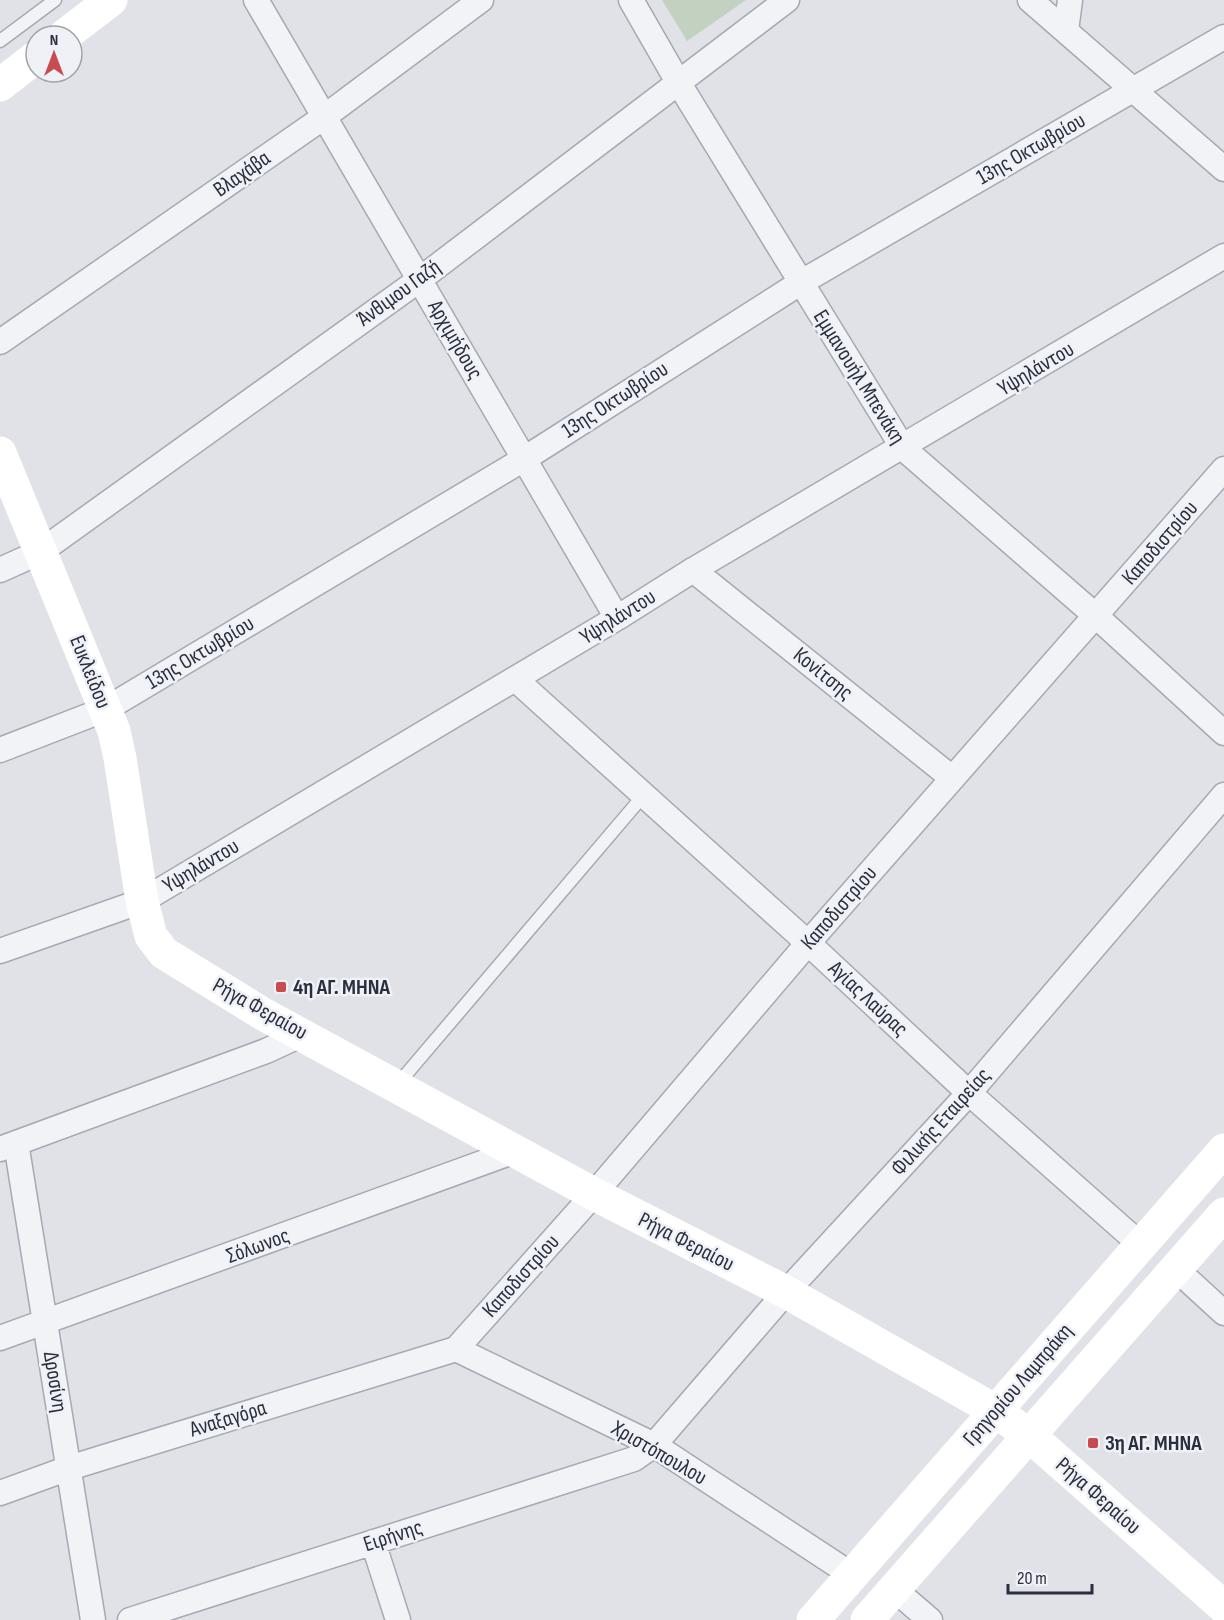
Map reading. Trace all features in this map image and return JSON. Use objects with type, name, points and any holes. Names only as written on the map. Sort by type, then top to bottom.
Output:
[{"type":"street","points":[[80,24],[111,0]]},
{"type":"street","name":"Αρχιμήδους","points":[[256,0],[617,618]]},
{"type":"street","name":"Βλαχάβα","points":[[0,342],[324,117],[481,0]]},
{"type":"street","name":"Εμμανουήλ Μπενάκη","points":[[631,0],[678,82],[903,448],[1096,616],[1224,734]]},
{"type":"street","name":"Άνθιμου Γαζή","points":[[0,570],[40,552],[420,280],[787,0]]},
{"type":"street","points":[[1030,0],[1224,169]]},
{"type":"street","points":[[1065,31],[1070,0]]},
{"type":"street","name":"13ης Οκτωβρίου","points":[[0,750],[106,709],[524,459],[800,282],[1224,37]]},
{"type":"street","points":[[0,85],[24,66]]},
{"type":"street","name":"Υψηλάντου","points":[[0,951],[142,902],[617,618],[693,570],[903,448],[1224,256]]},
{"type":"street","name":"Ευκλείδου","points":[[0,453],[106,709],[120,758],[142,902]]},
{"type":"street","name":"Καποδιστρίου","points":[[456,1349],[594,1194],[808,943],[1224,469]]},
{"type":"street","name":"Κονίτσης","points":[[693,570],[952,778]]},
{"type":"street","name":"Αγίας Λαύρας","points":[[515,679],[808,943],[969,1093],[1141,1245]]},
{"type":"street","name":"Φιλικής Εταιρείας","points":[[654,1445],[786,1292],[969,1093],[1224,795]]},
{"type":"street","name":"Ρήγα Φεραίου","points":[[142,902],[155,945],[164,953],[263,1014],[594,1194],[786,1292],[996,1411],[1031,1437],[1224,1607]]},
{"type":"street","points":[[8,1146],[266,1051],[303,1034]]},
{"type":"street","name":"Δροσίνη","points":[[8,1146],[45,1323],[93,1620]]},
{"type":"street","name":"Γρηγορίου Λαμπράκη","points":[[813,1620],[1224,1150]]},
{"type":"street","name":"Σόλωνος","points":[[0,1338],[514,1151]]},
{"type":"street","name":"Γρηγορίου Λαμπράκη","points":[[867,1620],[1031,1437],[1224,1214]]},
{"type":"street","points":[[1176,1269],[1224,1313]]},
{"type":"street","name":"Χριστόπουλου","points":[[456,1349],[654,1445],[852,1575]]},
{"type":"street","name":"Αναξαγόρα","points":[[0,1493],[69,1468],[456,1349]]},
{"type":"street","name":"Ειρήνης","points":[[130,1620],[634,1459],[654,1445]]},
{"type":"street","points":[[373,1542],[398,1620]]},
{"type":"street","points":[[894,1589],[930,1620]]},
{"type":"lane","points":[[0,41],[55,0]]},
{"type":"lane","points":[[396,1086],[643,796]]},
{"type":"green space","points":[[662,0],[746,0],[687,41]]},
{"type":"place","name":"4η ΑΓ. ΜΗΝΑ","points":[[281,987]]},
{"type":"place","name":"3η ΑΓ. ΜΗΝΑ","points":[[1093,1443]]}]
